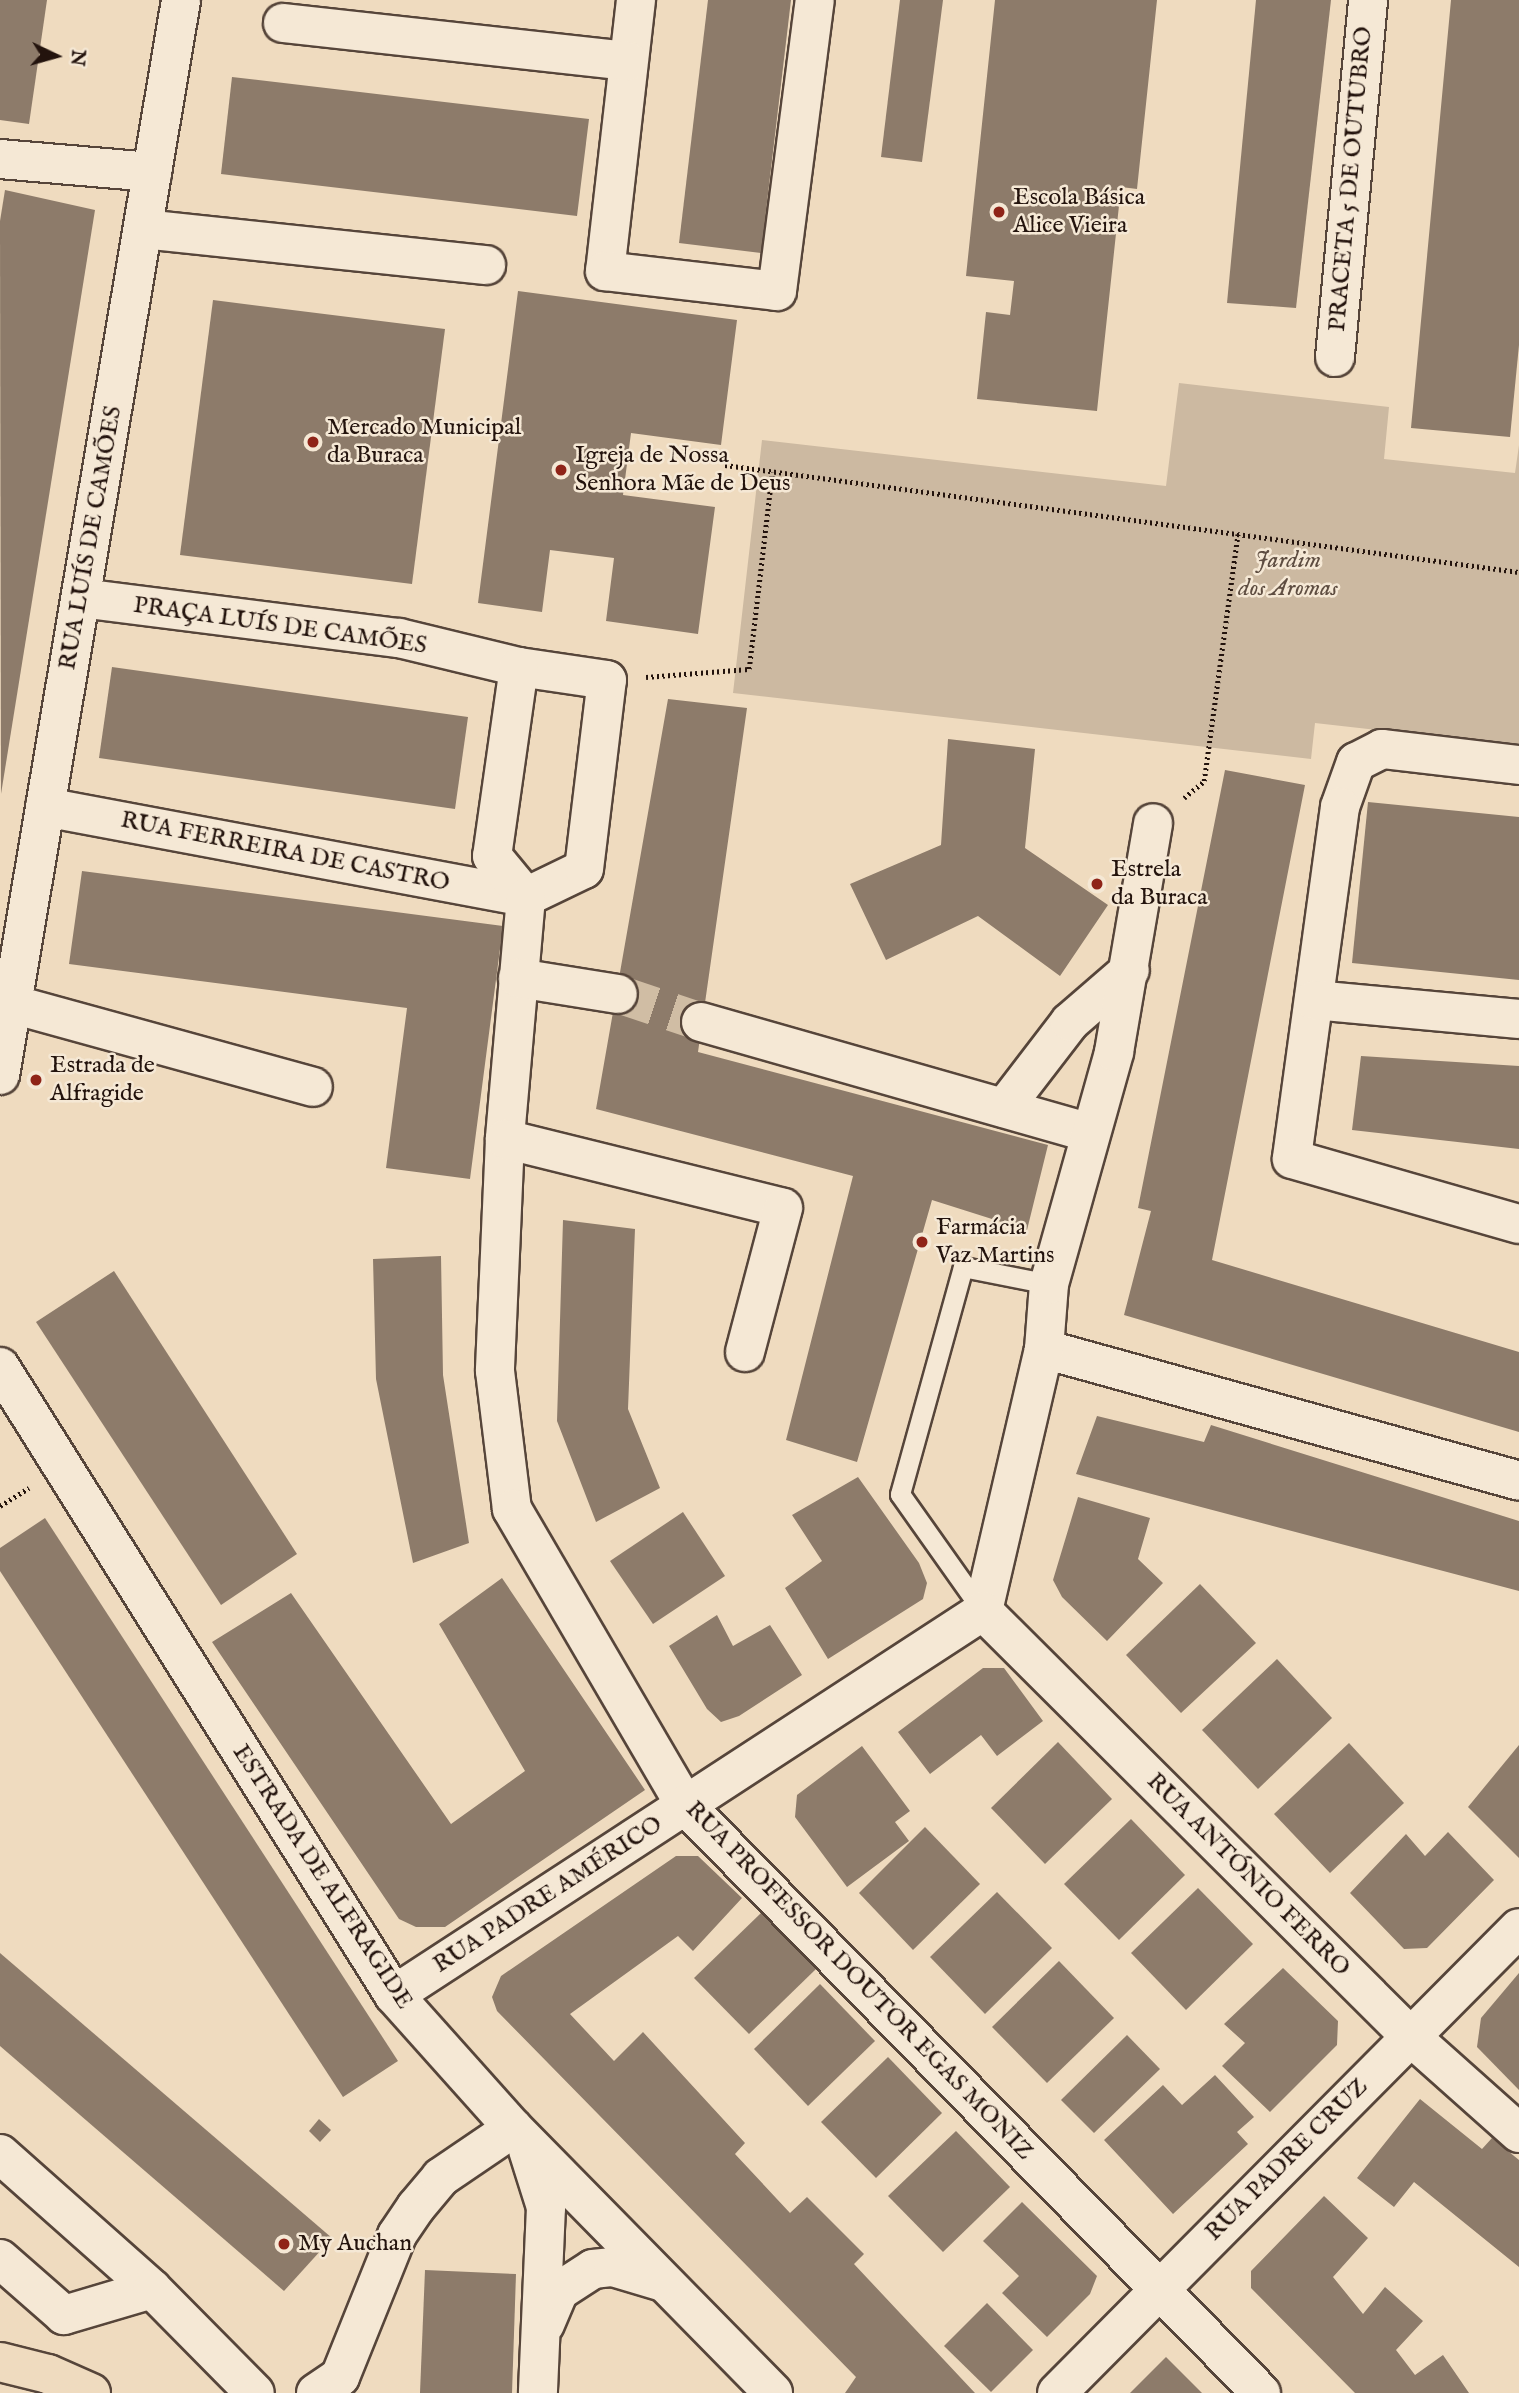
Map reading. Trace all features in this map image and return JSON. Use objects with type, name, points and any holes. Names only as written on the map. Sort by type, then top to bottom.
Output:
[{"type":"highway","points":[[0,2362],[48,2374],[91,2393]]},
{"type":"street","name":"RUA LUÍS DE CAMÕES","points":[[0,1075],[181,0]]},
{"type":"street","points":[[636,0],[605,271],[777,291],[815,0]]},
{"type":"street","name":"PRACETA 5 DE OUTUBRO","points":[[1335,357],[1368,0]]},
{"type":"street","points":[[283,23],[628,61]]},
{"type":"street","points":[[0,159],[152,172]]},
{"type":"street","points":[[143,229],[486,265]]},
{"type":"street","name":"PRAÇA LUÍS DE CAMÕES","points":[[81,598],[399,638],[519,667]]},
{"type":"street","points":[[519,667],[607,680],[584,869],[526,897],[492,856],[519,667]]},
{"type":"street","points":[[1519,765],[1382,749],[1356,762],[1340,807],[1292,1159],[1519,1224]]},
{"type":"street","name":"RUA FERREIRA DE CASTRO","points":[[45,807],[526,897]]},
{"type":"street","points":[[983,1611],[1044,1349],[1049,1284],[1114,1052],[1153,823]]},
{"type":"street","name":"RUA PROFESSOR DOUTOR EGAS MONIZ","points":[[526,897],[505,1139],[495,1371],[512,1509],[685,1805],[1261,2393]]},
{"type":"street","points":[[1004,1108],[1070,1021],[1130,970]]},
{"type":"street","points":[[518,978],[618,994]]},
{"type":"street","points":[[1314,1000],[1519,1018]]},
{"type":"street","points":[[12,1004],[313,1087]]},
{"type":"street","points":[[701,1022],[1090,1133]]},
{"type":"street","points":[[505,1139],[783,1208],[745,1352]]},
{"type":"street","points":[[1044,1349],[1519,1481]]},
{"type":"street","name":"ESTRADA DE ALFRAGIDE","points":[[0,1367],[394,1995],[513,2128],[773,2393]]},
{"type":"street","name":"RUA PADRE AMÉRICO","points":[[394,1995],[983,1611]]},
{"type":"street","name":"RUA ANTÓNIO FERRO","points":[[983,1611],[1409,2036],[1519,2133]]},
{"type":"street","name":"RUA PADRE CRUZ","points":[[1056,2393],[1519,1928]]},
{"type":"street","points":[[316,2393],[340,2377],[397,2235],[416,2207],[441,2177],[513,2128],[530,2154],[546,2207],[538,2393]]},
{"type":"street","points":[[0,2154],[152,2289],[255,2393]]},
{"type":"street","points":[[0,2259],[64,2315],[152,2289]]},
{"type":"street","points":[[541,2346],[559,2291],[593,2269],[634,2271],[660,2281],[672,2292]]},
{"type":"lane","points":[[983,1611],[900,1494],[963,1267],[1049,1284]]},
{"type":"path","points":[[725,465],[1519,572]]},
{"type":"path","points":[[607,680],[749,669],[772,472]]},
{"type":"path","points":[[1153,823],[1204,781],[1238,534]]},
{"type":"green space","name":"Jardim dos Aromas","points":[[1179,383],[1389,407],[1384,459],[1515,473],[1519,445],[1519,746],[1315,723],[1311,759],[733,693],[762,440],[1166,486]]},
{"type":"building","points":[[0,0],[47,0],[29,124],[0,120]]},
{"type":"building","points":[[708,0],[791,0],[761,253],[679,243]]},
{"type":"building","points":[[900,0],[943,0],[922,162],[881,157]]},
{"type":"building","points":[[995,0],[1157,0],[1137,189],[1121,187],[1097,411],[977,399],[986,312],[1010,315],[1014,281],[966,276]]},
{"type":"building","points":[[1256,0],[1331,0],[1296,308],[1227,303]]},
{"type":"building","points":[[1451,0],[1519,0],[1519,345],[1510,437],[1411,428]]},
{"type":"building","points":[[232,77],[589,119],[577,216],[221,174]]},
{"type":"building","points":[[5,190],[95,210],[1,794],[0,221]]},
{"type":"building","name":"Igreja de Nossa Senhora Mãe de Deus","points":[[518,291],[737,320],[721,445],[631,433],[623,495],[715,507],[698,634],[606,621],[614,558],[550,550],[542,612],[478,603]]},
{"type":"building","name":"Mercado Municipal da Buraca","points":[[213,300],[445,329],[412,584],[180,555]]},
{"type":"building","points":[[112,667],[468,717],[455,809],[99,758]]},
{"type":"building","points":[[668,699],[747,708],[698,1052],[1048,1145],[1027,1230],[932,1200],[857,1462],[786,1440],[853,1176],[596,1109]]},
{"type":"building","points":[[948,739],[1035,749],[1025,848],[1108,905],[1060,976],[978,916],[886,960],[850,884],[941,845]]},
{"type":"building","points":[[1225,770],[1305,785],[1212,1260],[1519,1352],[1519,1432],[1124,1315],[1151,1211],[1138,1208]]},
{"type":"building","points":[[1368,802],[1519,817],[1519,980],[1352,963]]},
{"type":"building","points":[[82,871],[503,926],[470,1179],[386,1168],[407,1008],[69,964]]},
{"type":"building","points":[[1361,1056],[1519,1066],[1519,1149],[1352,1130]]},
{"type":"building","points":[[563,1220],[635,1229],[628,1409],[660,1488],[596,1522],[557,1421]]},
{"type":"building","points":[[441,1256],[443,1375],[469,1543],[413,1563],[376,1379],[373,1259]]},
{"type":"building","points":[[114,1271],[297,1554],[221,1605],[36,1322]]},
{"type":"building","points":[[1097,1416],[1204,1442],[1211,1425],[1519,1521],[1519,1591],[1076,1474]]},
{"type":"building","points":[[858,1477],[919,1563],[927,1583],[923,1599],[828,1659],[785,1588],[822,1561],[792,1515]]},
{"type":"building","points":[[1078,1497],[1150,1518],[1138,1559],[1163,1583],[1107,1641],[1062,1597],[1053,1580]]},
{"type":"building","points":[[683,1512],[725,1576],[653,1624],[610,1561]]},
{"type":"building","points":[[45,1518],[398,2061],[343,2097],[0,1571],[0,1548]]},
{"type":"building","points":[[502,1578],[645,1790],[445,1927],[416,1927],[399,1919],[212,1642],[291,1593],[451,1824],[525,1771],[439,1624]]},
{"type":"building","points":[[1200,1584],[1256,1643],[1181,1713],[1126,1655]]},
{"type":"building","points":[[717,1615],[733,1646],[770,1625],[802,1675],[739,1716],[721,1722],[707,1709],[669,1646]]},
{"type":"building","points":[[1277,1659],[1332,1718],[1258,1789],[1202,1730]]},
{"type":"building","points":[[983,1668],[1004,1668],[1043,1721],[997,1756],[981,1735],[930,1774],[898,1732]]},
{"type":"building","points":[[1058,1742],[1112,1799],[1045,1864],[991,1808]]},
{"type":"building","points":[[1349,1743],[1404,1803],[1330,1873],[1274,1814]]},
{"type":"building","points":[[1519,1745],[1519,1858],[1468,1807]]},
{"type":"building","points":[[862,1746],[910,1811],[895,1822],[909,1841],[847,1887],[795,1817],[797,1795]]},
{"type":"building","points":[[1131,1819],[1185,1875],[1119,1940],[1064,1884]]},
{"type":"building","points":[[925,1827],[980,1884],[913,1950],[859,1893]]},
{"type":"building","points":[[1448,1832],[1494,1880],[1427,1948],[1404,1949],[1350,1893],[1406,1834],[1425,1856]]},
{"type":"building","points":[[676,1856],[698,1856],[742,1898],[693,1951],[678,1936],[570,2014],[614,2061],[643,2032],[745,2143],[735,2154],[790,2213],[807,2197],[864,2254],[854,2264],[975,2393],[845,2393],[856,2377],[497,2011],[492,1997],[501,1976]]},
{"type":"building","points":[[1198,1888],[1253,1944],[1186,2010],[1131,1953]]},
{"type":"building","points":[[997,1892],[1052,1948],[985,2014],[930,1957]]},
{"type":"building","points":[[761,1913],[816,1969],[749,2034],[694,1978]]},
{"type":"building","points":[[0,1953],[332,2238],[284,2291],[0,2046]]},
{"type":"building","points":[[1059,1961],[1114,2018],[1047,2083],[992,2027]]},
{"type":"building","points":[[1283,1968],[1338,2021],[1337,2045],[1270,2112],[1222,2066],[1245,2043],[1224,2024]]},
{"type":"building","points":[[1519,1973],[1519,2090],[1477,2047],[1481,2018]]},
{"type":"building","points":[[820,1984],[875,2041],[808,2106],[754,2049]]},
{"type":"building","points":[[1127,2035],[1160,2069],[1094,2133],[1061,2100]]},
{"type":"building","points":[[888,2057],[942,2113],[876,2178],[821,2122]]},
{"type":"building","points":[[1215,2075],[1254,2117],[1237,2132],[1248,2144],[1173,2214],[1104,2140],[1163,2085],[1182,2105]]},
{"type":"building","points":[[1420,2099],[1482,2149],[1492,2138],[1519,2160],[1519,2267],[1414,2182],[1394,2207],[1357,2178]]},
{"type":"building","points":[[319,2119],[331,2130],[320,2142],[309,2131]]},
{"type":"building","points":[[956,2131],[1010,2187],[943,2252],[888,2196]]},
{"type":"building","points":[[1324,2196],[1368,2238],[1333,2277],[1363,2314],[1385,2287],[1423,2321],[1396,2350],[1415,2375],[1443,2355],[1469,2393],[1355,2393],[1251,2288],[1251,2271]]},
{"type":"building","points":[[1022,2202],[1097,2276],[1090,2294],[1047,2337],[1002,2293],[1019,2276],[983,2241]]},
{"type":"building","points":[[425,2270],[516,2274],[512,2393],[420,2393]]},
{"type":"building","points":[[987,2303],[1033,2350],[991,2392],[944,2346]]},
{"type":"building","points":[[1166,2357],[1202,2393],[1130,2393]]},
{"type":"tunnel","points":[[618,994],[701,1022]]},
{"type":"place","name":"Escola Básica Alice Vieira","points":[[999,212]]},
{"type":"place","name":"Mercado Municipal da Buraca","points":[[313,442]]},
{"type":"place","name":"Igreja de Nossa Senhora Mãe de Deus","points":[[561,470]]},
{"type":"place","name":"Estrela da Buraca","points":[[1097,884]]},
{"type":"place","name":"Estrada de Alfragide","points":[[36,1080]]},
{"type":"place","name":"Farmácia Vaz Martins","points":[[922,1242]]},
{"type":"place","name":"My Auchan","points":[[284,2244]]}]
